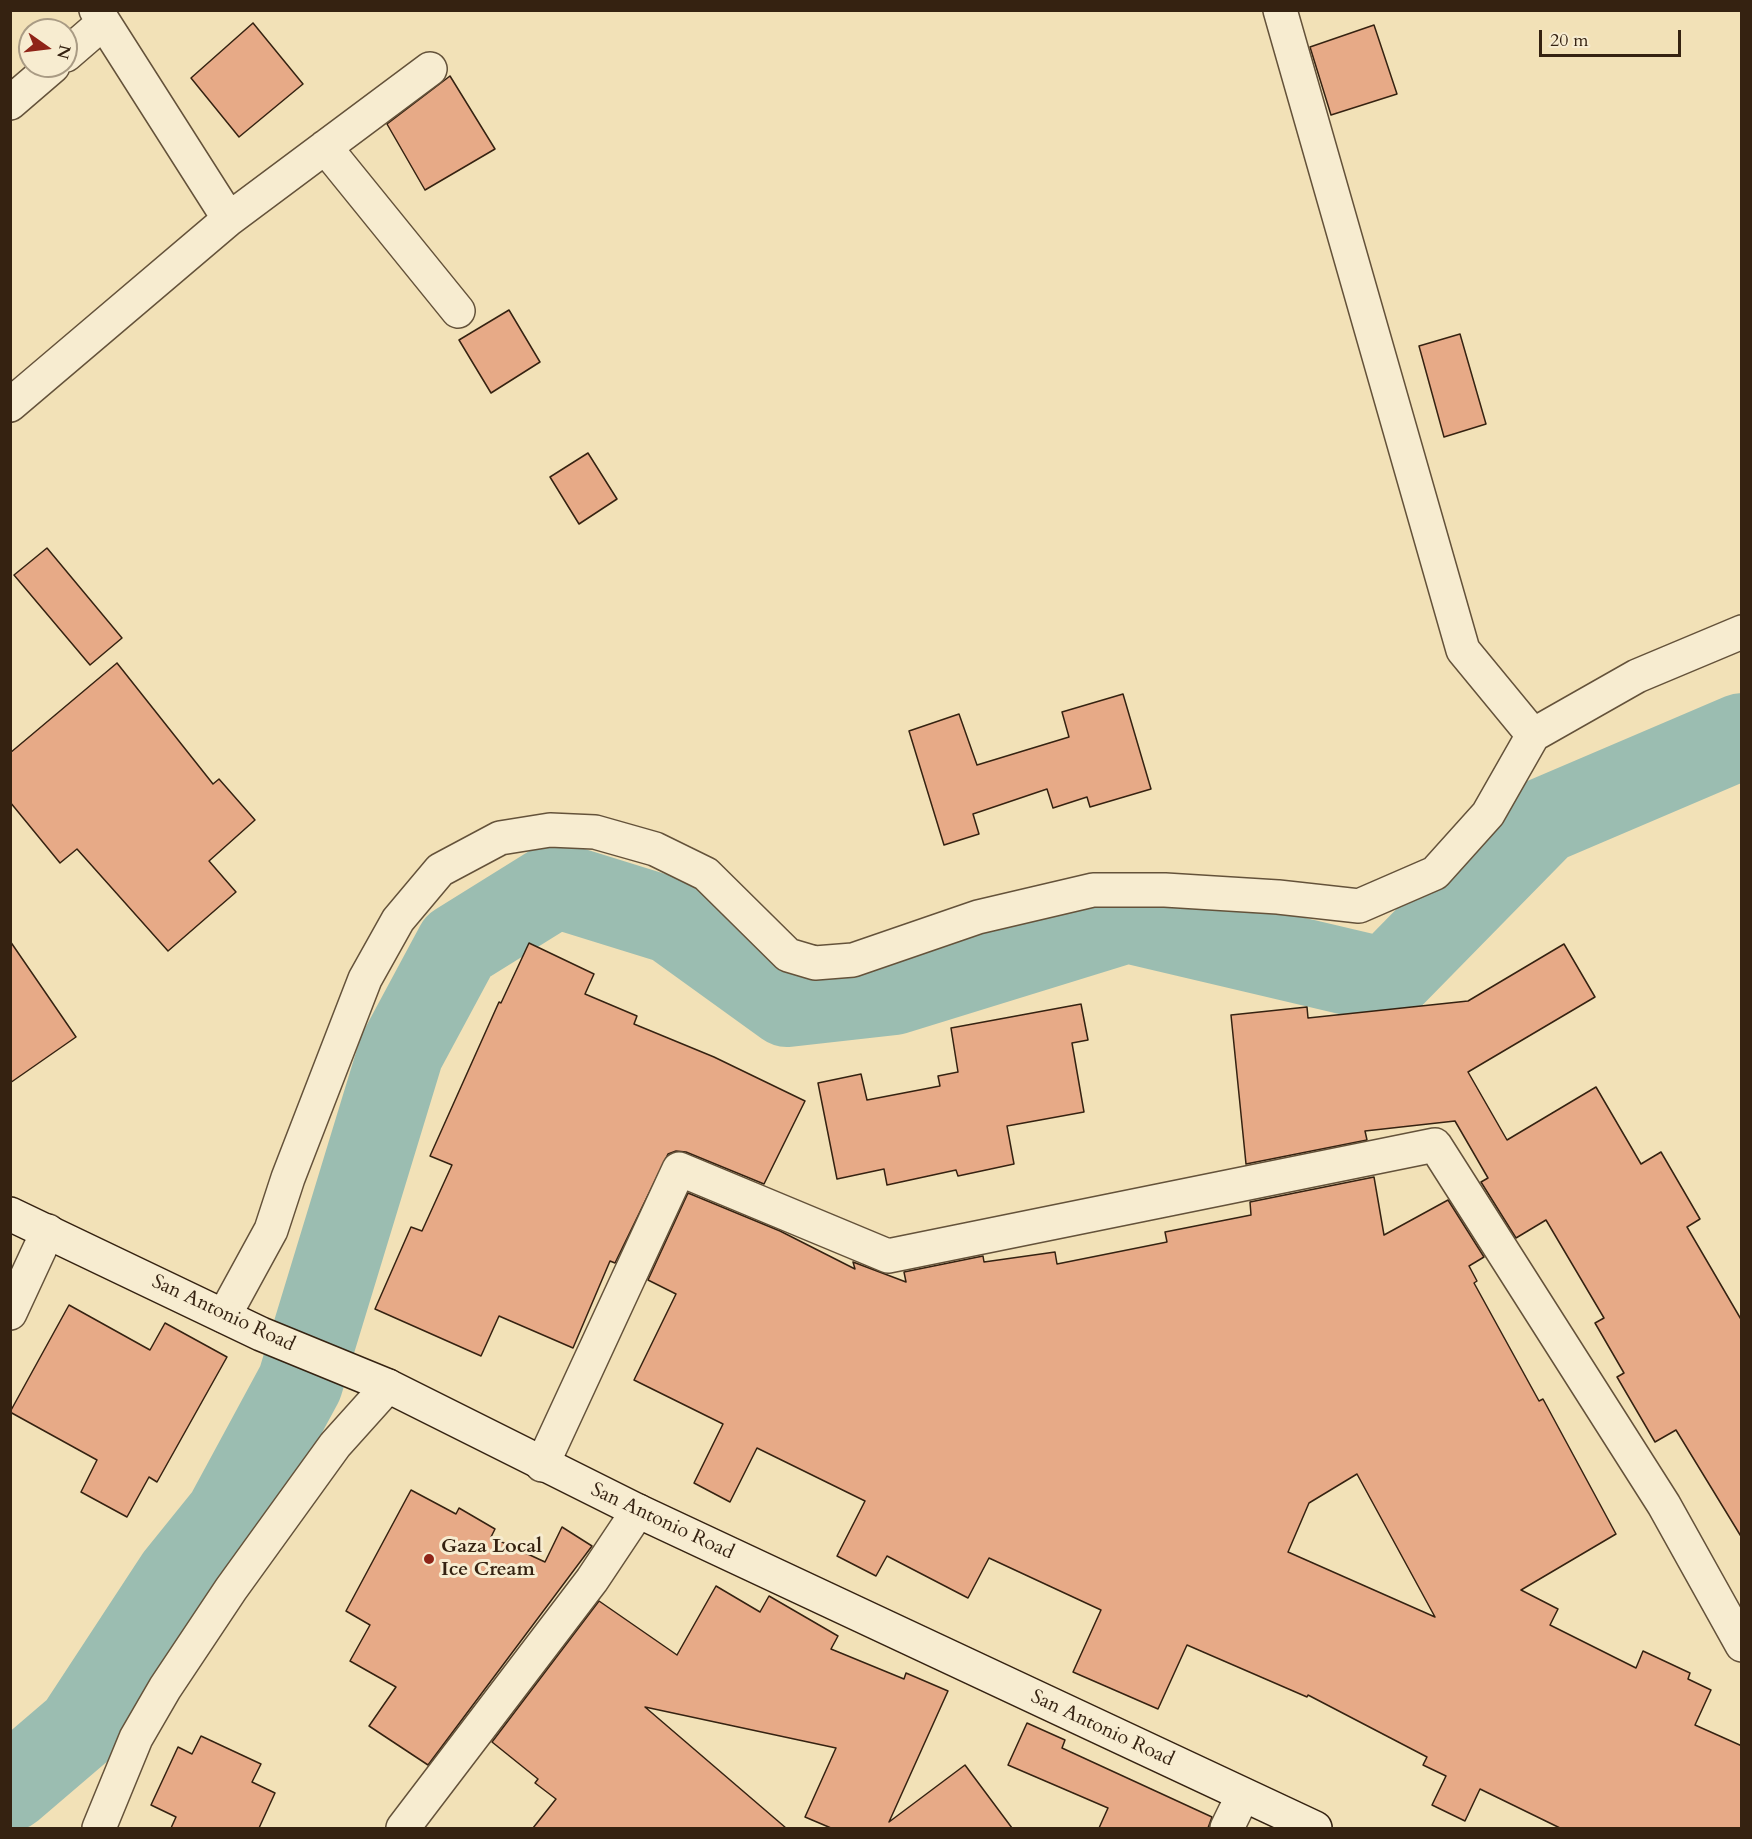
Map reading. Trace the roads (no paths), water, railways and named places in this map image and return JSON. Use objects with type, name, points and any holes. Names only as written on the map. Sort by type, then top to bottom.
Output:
[{"type":"street","points":[[1280,10],[1463,651],[1533,735]]},
{"type":"street","points":[[78,42],[100,17],[229,219]]},
{"type":"street","points":[[10,405],[229,219],[429,69]]},
{"type":"street","points":[[10,103],[39,78]]},
{"type":"street","points":[[325,147],[458,311]]},
{"type":"street","points":[[224,1316],[271,1230],[288,1178],[365,979],[398,920],[440,870],[500,838],[550,830],[594,832],[656,849],[706,874],[788,955],[815,963],[853,960],[978,917],[1093,890],[1165,890],[1278,897],[1359,906],[1435,873],[1488,814],[1533,735],[1637,676],[1742,632]]},
{"type":"street","points":[[542,1465],[679,1170],[888,1256],[1435,1145],[1664,1505],[1742,1645]]},
{"type":"street","name":"San Antonio Road","points":[[10,1214],[261,1334],[376,1381],[638,1511],[1315,1828]]},
{"type":"street","points":[[10,1313],[48,1231]]},
{"type":"street","points":[[99,1828],[136,1738],[165,1688],[231,1589],[336,1445],[376,1381]]},
{"type":"street","points":[[403,1828],[592,1580],[638,1511]]},
{"type":"street","points":[[1227,1828],[1243,1795]]},
{"type":"waterway","points":[[10,1788],[79,1729],[178,1578],[228,1516],[300,1383],[401,1052],[458,946],[556,885],[672,921],[787,1004],[894,992],[1127,920],[1386,981],[1543,821],[1742,736]]},
{"type":"place","name":"Gaza Local Ice Cream","points":[[429,1559]]}]
